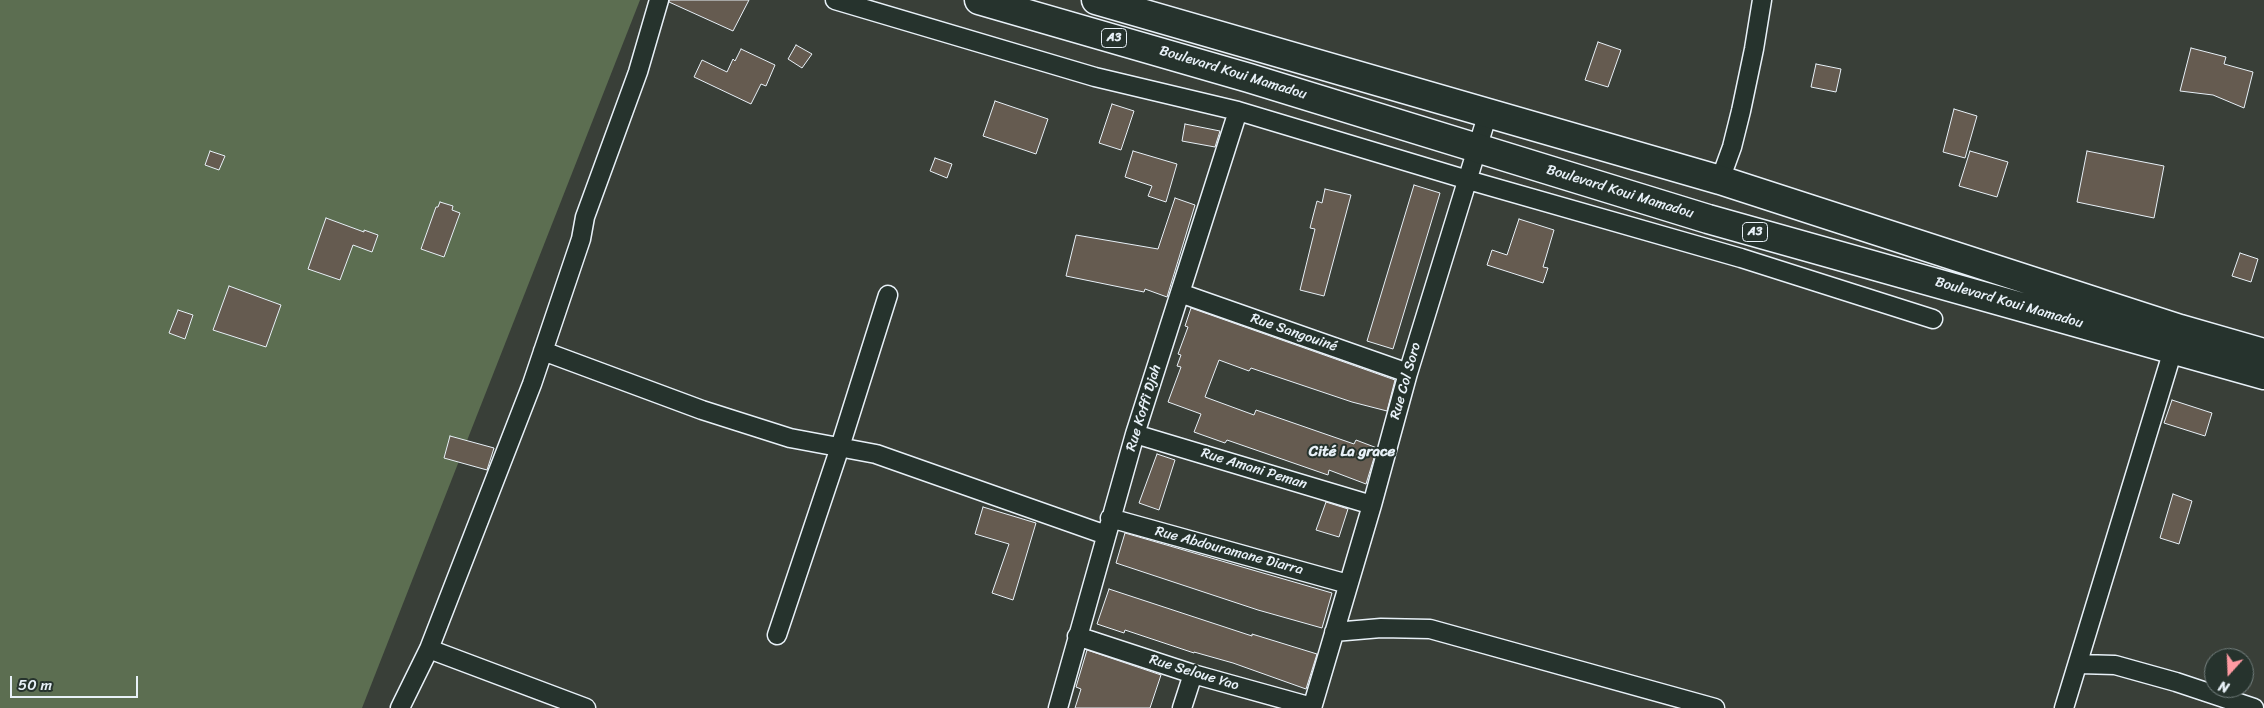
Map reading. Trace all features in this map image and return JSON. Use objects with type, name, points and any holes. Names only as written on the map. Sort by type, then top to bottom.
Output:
[{"type":"main road","name":"Boulevard Koui Mamadou","points":[[979,0],[1249,78],[1708,219],[2264,375]]},
{"type":"main road","name":"Boulevard Koui Mamadou","points":[[1096,0],[1720,180],[2180,329],[2264,353]]},
{"type":"main road","points":[[1708,219],[1720,180]]},
{"type":"street","points":[[400,708],[429,649],[532,384],[581,239],[586,217],[638,72],[659,0]]},
{"type":"street","points":[[835,0],[1094,77],[1238,111],[1468,180],[1741,258],[1933,319]]},
{"type":"street","points":[[1720,180],[1732,147],[1741,111],[1762,0]]},
{"type":"street","name":"Rue Koffi Djah","points":[[1058,708],[1110,518],[1238,111]]},
{"type":"street","name":"Rue Col Soro","points":[[1312,707],[1372,505],[1408,373],[1488,113]]},
{"type":"street","name":"Rue Sangouiné","points":[[1180,293],[1408,373]]},
{"type":"street","points":[[776,635],[840,447],[888,295]]},
{"type":"street","points":[[2064,708],[2079,664],[2173,350]]},
{"type":"street","points":[[543,351],[702,410],[790,438],[876,454],[1106,536]]},
{"type":"street","name":"Rue Amani Peman","points":[[1136,434],[1372,505]]},
{"type":"street","name":"Rue Abdouramane Diarra","points":[[1110,518],[1348,584]]},
{"type":"street","points":[[1334,632],[1381,628],[1430,629],[1715,708]]},
{"type":"street","name":"Rue Seloue Yao","points":[[1077,636],[1193,674],[1312,707]]},
{"type":"street","points":[[429,649],[586,708]]},
{"type":"street","points":[[2079,664],[2116,665],[2176,682],[2254,708]]},
{"type":"street","points":[[1182,708],[1193,674]]},
{"type":"green space","points":[[0,0],[640,0],[362,708],[0,708]]},
{"type":"building","points":[[669,0],[749,0],[733,31],[669,2]]},
{"type":"building","points":[[1598,42],[1621,50],[1608,87],[1585,80]]},
{"type":"building","points":[[796,45],[812,54],[802,68],[788,59]]},
{"type":"building","points":[[2191,48],[2226,57],[2224,64],[2253,72],[2244,108],[2213,95],[2180,91]]},
{"type":"building","points":[[741,49],[775,65],[766,86],[761,84],[751,104],[694,77],[702,60],[727,72],[733,59],[735,61]]},
{"type":"building","points":[[1816,64],[1841,69],[1836,92],[1811,87]]},
{"type":"building","points":[[995,101],[1048,119],[1036,154],[983,136]]},
{"type":"building","points":[[1112,104],[1134,111],[1121,150],[1099,143]]},
{"type":"building","points":[[1954,109],[1977,116],[1965,158],[1943,152]]},
{"type":"building","points":[[1185,124],[1220,131],[1215,147],[1182,141]]},
{"type":"building","points":[[210,151],[225,156],[219,170],[205,165]]},
{"type":"building","points":[[1133,151],[1177,164],[1166,202],[1148,196],[1152,186],[1125,177]]},
{"type":"building","points":[[1970,151],[2008,162],[1997,197],[1959,186]]},
{"type":"building","points":[[2087,151],[2164,166],[2154,218],[2077,202]]},
{"type":"building","points":[[935,158],[952,164],[947,178],[930,171]]},
{"type":"building","points":[[1414,185],[1440,193],[1393,349],[1367,341]]},
{"type":"building","points":[[1325,189],[1351,195],[1324,296],[1300,290],[1315,229],[1310,228],[1317,201],[1322,203]]},
{"type":"building","points":[[1175,198],[1195,205],[1167,297],[1145,289],[1144,292],[1066,276],[1076,235],[1158,249]]},
{"type":"building","points":[[440,202],[453,206],[452,210],[460,213],[444,257],[421,249],[436,207],[438,207]]},
{"type":"building","points":[[326,218],[378,235],[372,252],[353,245],[340,280],[308,269]]},
{"type":"building","points":[[1519,219],[1554,230],[1543,267],[1548,268],[1543,283],[1487,265],[1492,250],[1507,255]]},
{"type":"building","points":[[2240,253],[2258,259],[2251,282],[2232,276]]},
{"type":"building","points":[[229,286],[281,305],[266,347],[213,330]]},
{"type":"building","points":[[1191,308],[1395,380],[1387,411],[1352,402],[1251,368],[1249,371],[1219,360],[1205,397],[1254,415],[1256,410],[1354,444],[1356,440],[1377,448],[1366,484],[1329,470],[1328,475],[1227,440],[1225,443],[1194,432],[1201,414],[1168,402],[1181,367],[1177,366],[1181,355],[1178,354],[1188,327],[1185,326]]},
{"type":"building","points":[[178,310],[193,315],[185,339],[169,333]]},
{"type":"building","points":[[2172,400],[2212,413],[2205,436],[2164,423]]},
{"type":"building","points":[[450,436],[494,448],[487,470],[444,458]]},
{"type":"building","points":[[1157,454],[1175,460],[1159,510],[1139,503]]},
{"type":"building","points":[[2173,494],[2192,501],[2179,544],[2160,538]]},
{"type":"building","points":[[1326,502],[1348,509],[1339,537],[1316,530]]},
{"type":"building","points":[[983,507],[1036,523],[1013,600],[992,593],[1009,544],[975,534]]},
{"type":"building","points":[[1125,533],[1332,593],[1322,628],[1258,610],[1116,563]]},
{"type":"building","points":[[1109,589],[1252,636],[1252,634],[1317,654],[1306,689],[1233,663],[1194,653],[1125,630],[1124,633],[1097,624]]},
{"type":"building","points":[[1087,650],[1161,675],[1150,708],[1075,708],[1081,689],[1076,687]]},
{"type":"district","name":"Cité La grace","points":[[1352,452]]}]
